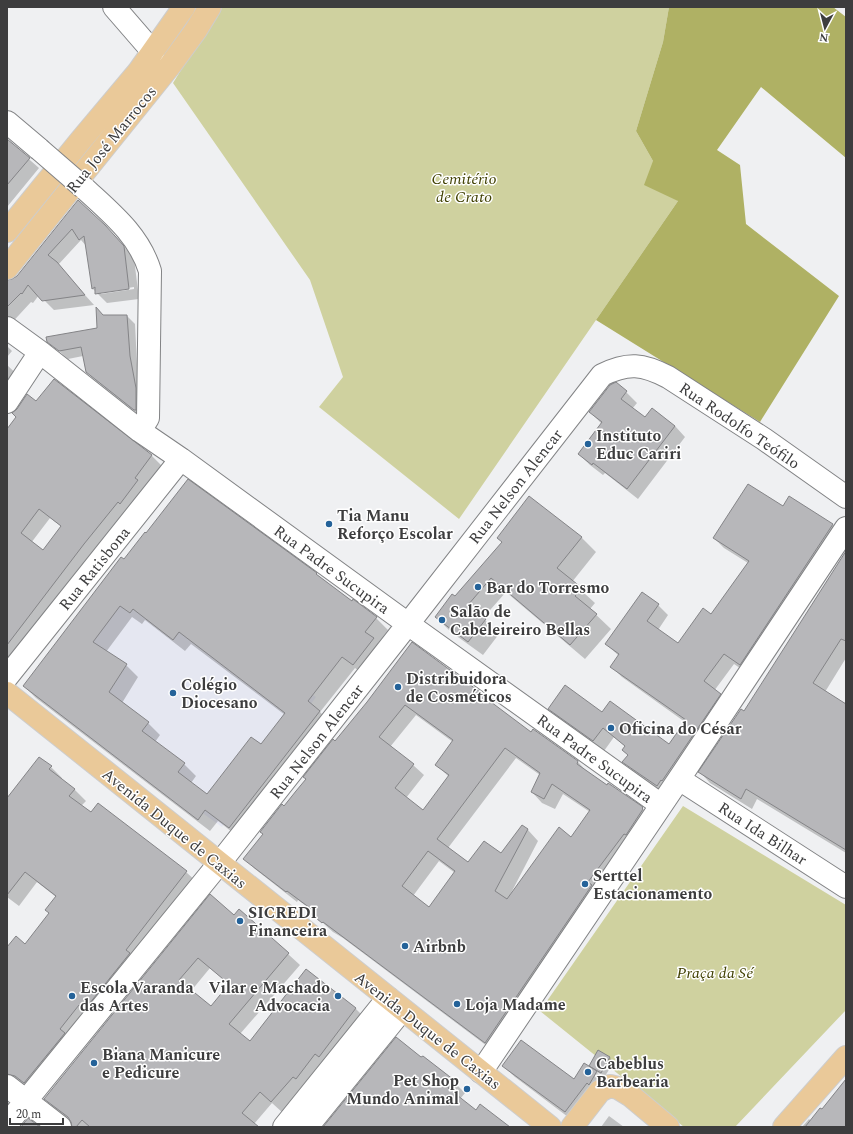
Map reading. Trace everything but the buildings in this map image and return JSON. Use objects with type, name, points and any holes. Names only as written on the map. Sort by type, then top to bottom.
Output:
[{"type":"main road","name":"Rua José Marrocos","points":[[7,230],[153,52],[184,7]]},
{"type":"main road","name":"Rua José Marrocos","points":[[7,268],[172,63],[196,30],[210,7]]},
{"type":"main road","name":"Avenida Duque de Caxias","points":[[7,693],[550,1127]]},
{"type":"main road","points":[[784,1127],[846,1057]]},
{"type":"main road","points":[[572,1127],[600,1091],[610,1086],[624,1091],[668,1127]]},
{"type":"street","points":[[114,7],[153,52]]},
{"type":"street","points":[[7,122],[84,188],[121,224],[136,240],[146,259],[150,271],[148,418],[140,431]]},
{"type":"street","name":"Rua Padre Sucupira","points":[[7,328],[40,352],[140,431],[661,805]]},
{"type":"street","points":[[7,402],[40,352]]},
{"type":"street","name":"Rua Rodolfo Teófilo","points":[[627,366],[642,366],[668,377],[764,439],[846,497]]},
{"type":"street","name":"Rua Nelson Alencar","points":[[7,1124],[219,863],[408,624],[596,382],[602,375],[614,369],[627,366]]},
{"type":"street","name":"Rua Ratisbona","points":[[7,677],[181,459]]},
{"type":"street","points":[[481,1072],[846,528]]},
{"type":"street","name":"Rua Ida Bilhar","points":[[679,779],[846,887]]},
{"type":"street","points":[[284,1127],[395,1004]]},
{"type":"street","points":[[307,1127],[395,1004]]},
{"type":"street","points":[[7,1086],[60,1127]]},
{"type":"shaded area","name":"Colégio Diocesano","points":[[123,559],[316,697],[222,827],[30,689]]},
{"type":"green space","name":"Cemitério de Crato","points":[[220,7],[669,7],[663,42],[636,131],[678,201],[459,519],[319,407],[343,377],[310,280],[173,83]]},
{"type":"green space","points":[[669,7],[833,7],[846,17],[846,158],[761,87],[717,150],[740,165],[746,224],[839,296],[760,422],[596,320],[678,201],[644,185],[653,161],[636,131],[663,42]]},
{"type":"green space","name":"Praça da Sé","points":[[683,806],[846,905],[846,1010],[735,1127],[684,1127],[540,1011]]},
{"type":"place","name":"Instituto Educ Cariri","points":[[588,444]]},
{"type":"place","name":"Tia Manu Reforço Escolar","points":[[329,524]]},
{"type":"place","name":"Bar do Torresmo","points":[[478,587]]},
{"type":"place","name":"Salão de Cabeleireiro Bellas","points":[[442,620]]},
{"type":"place","name":"Distribuidora de Cosméticos","points":[[398,687]]},
{"type":"place","name":"Colégio Diocesano","points":[[173,693]]},
{"type":"place","name":"Oficina do César","points":[[611,728]]},
{"type":"place","name":"Serttel Estacionamento","points":[[585,884]]},
{"type":"place","name":"SICREDI Financeira","points":[[240,921]]},
{"type":"place","name":"Airbnb","points":[[405,946]]},
{"type":"place","name":"Escola Varanda das Artes","points":[[72,996]]},
{"type":"place","name":"Vilar e Machado Advocacia","points":[[338,996]]},
{"type":"place","name":"Loja Madame","points":[[457,1004]]},
{"type":"place","name":"Biana Manicure e Pedicure","points":[[94,1063]]},
{"type":"place","name":"Cabeblus Barbearia","points":[[588,1072]]},
{"type":"place","name":"Pet Shop Mundo Animal","points":[[467,1089]]}]
